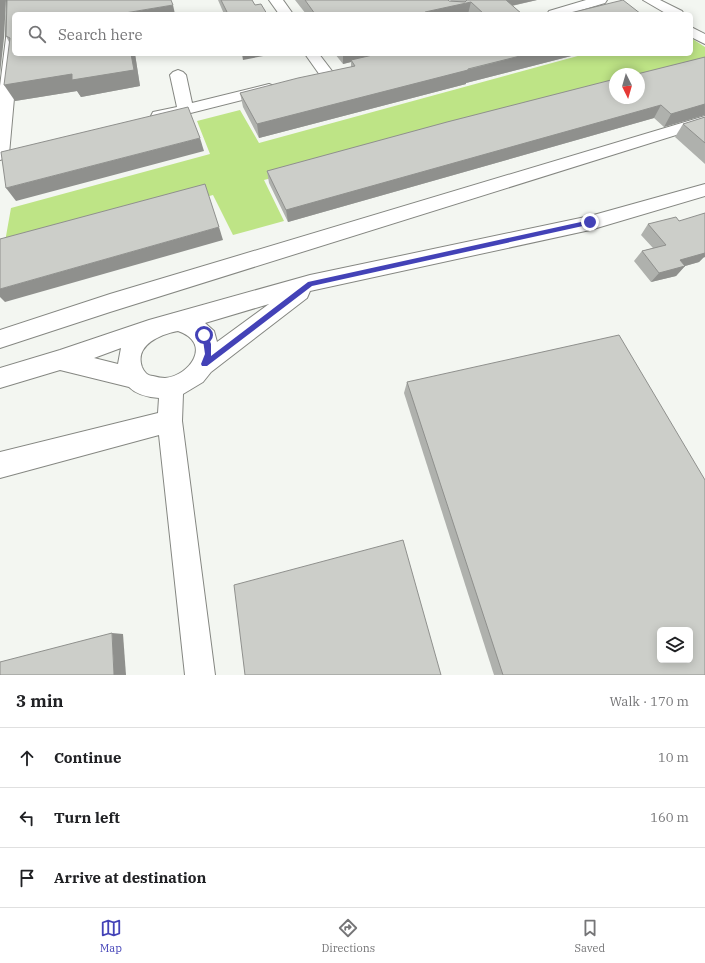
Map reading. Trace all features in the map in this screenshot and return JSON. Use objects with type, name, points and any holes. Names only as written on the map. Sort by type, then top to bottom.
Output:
[{"type":"street","points":[[14,0],[14,12]]},
{"type":"street","points":[[276,0],[285,12]]},
{"type":"street","points":[[561,12],[600,0]]},
{"type":"street","points":[[646,0],[663,12]]},
{"type":"street","points":[[650,0],[673,12]]},
{"type":"street","points":[[693,22],[705,30]]},
{"type":"street","points":[[693,32],[705,40]]},
{"type":"street","points":[[12,47],[0,154],[15,150]]},
{"type":"street","points":[[313,56],[326,75]]},
{"type":"street","points":[[178,75],[185,109]]},
{"type":"street","points":[[147,118],[282,86]]},
{"type":"street","points":[[0,339],[110,303],[705,121]]},
{"type":"street","points":[[178,322],[310,284],[590,222],[705,190]]},
{"type":"street","points":[[204,364],[310,284]]},
{"type":"street","points":[[0,378],[60,360],[166,323],[178,322],[188,323],[198,328],[204,335],[208,344],[208,354],[204,364],[196,375],[185,383],[171,388],[157,389],[145,386],[135,378],[130,368],[130,357],[134,345],[142,335],[153,328]]},
{"type":"street","points":[[60,360],[135,378]]},
{"type":"street","points":[[171,388],[170,421],[201,675]]},
{"type":"street","points":[[0,465],[170,421]]},
{"type":"green space","points":[[693,39],[705,47],[705,68],[645,73],[645,68],[609,68],[609,89],[264,180],[284,221],[233,235],[213,195],[3,253],[11,208],[210,154],[197,121],[240,110],[259,143],[578,56],[693,56]]},
{"type":"building","points":[[7,0],[171,0],[173,5],[131,12],[12,12],[12,56],[131,56],[134,70],[72,80],[72,74],[4,85],[10,38],[6,36]]},
{"type":"building","points":[[221,0],[252,0],[255,5],[261,4],[266,12],[227,12]]},
{"type":"building","points":[[305,0],[448,0],[465,2],[467,0],[506,0],[520,12],[482,12],[471,2],[425,12],[314,12]]},
{"type":"building","points":[[623,0],[638,12],[574,12]]},
{"type":"building","points":[[368,56],[520,56],[257,124],[240,93],[298,78],[355,66],[351,60]]},
{"type":"building","points":[[705,57],[705,104],[671,114],[661,105],[286,210],[267,171],[447,122],[609,81],[609,104],[645,104],[645,72]]},
{"type":"building","points":[[188,107],[200,138],[6,188],[1,152]]},
{"type":"building","points":[[705,117],[705,143],[683,124]]},
{"type":"building","points":[[205,184],[219,227],[0,289],[0,239]]},
{"type":"building","points":[[705,213],[705,253],[680,260],[685,266],[659,273],[642,251],[666,245],[648,224],[676,217],[679,221]]},
{"type":"building","points":[[619,335],[705,480],[705,675],[503,675],[407,382]]},
{"type":"building","points":[[403,540],[441,675],[245,675],[234,585]]},
{"type":"building","points":[[112,633],[114,675],[0,675],[0,662]]},
{"type":"route","points":[[204,335],[208,344],[208,354],[204,364],[310,284],[590,222]]}]
